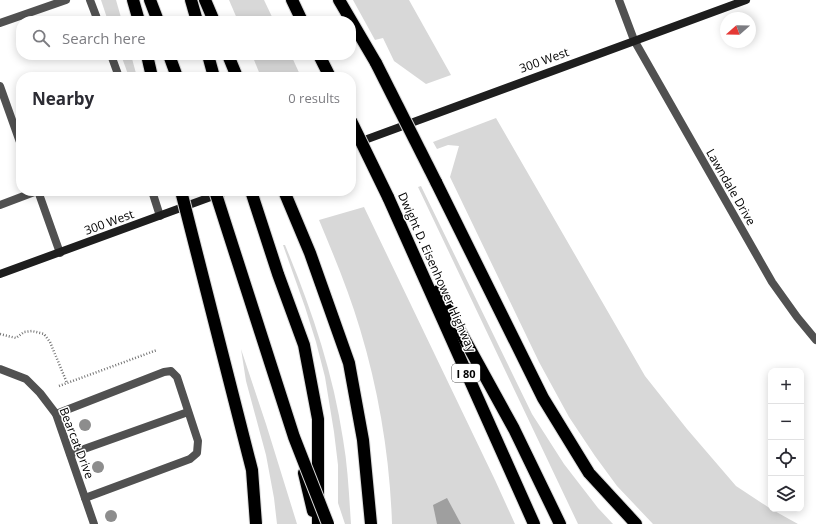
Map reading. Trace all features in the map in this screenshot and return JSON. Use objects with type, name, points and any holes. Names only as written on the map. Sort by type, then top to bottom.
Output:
[{"type":"highway","points":[[134,0],[138,16]]},
{"type":"highway","points":[[150,0],[156,16]]},
{"type":"highway","points":[[191,0],[196,16]]},
{"type":"highway","points":[[205,0],[212,16]]},
{"type":"highway","points":[[292,0],[300,16]]},
{"type":"highway","points":[[340,0],[349,16]]},
{"type":"highway","points":[[356,28],[376,63],[543,398],[589,472],[636,524]]},
{"type":"highway","points":[[148,60],[151,72]]},
{"type":"highway","points":[[172,60],[175,72]]},
{"type":"highway","points":[[209,60],[213,72]]},
{"type":"highway","points":[[230,60],[235,72]]},
{"type":"highway","points":[[321,60],[327,72]]},
{"type":"highway","name":"Dwight D. Eisenhower Highway","points":[[356,131],[400,222],[534,524]]},
{"type":"highway","points":[[182,196],[252,470],[256,524]]},
{"type":"highway","points":[[217,196],[294,437],[318,524]]},
{"type":"highway","points":[[253,196],[278,274],[304,345],[318,419],[318,524]]},
{"type":"highway","points":[[286,196],[310,253],[349,363],[363,440],[371,524]]},
{"type":"highway","points":[[400,222],[514,429],[560,524]]},
{"type":"highway","points":[[294,437],[328,524]]},
{"type":"main road","name":"300 West","points":[[356,143],[746,0]]},
{"type":"main road","name":"300 West","points":[[0,274],[214,196]]},
{"type":"street","points":[[20,16],[66,0]]},
{"type":"street","points":[[90,0],[96,16]]},
{"type":"street","name":"Lawndale Drive","points":[[619,0],[634,40],[772,282],[797,317],[816,340]]},
{"type":"street","points":[[0,23],[16,17]]},
{"type":"street","points":[[113,60],[117,72]]},
{"type":"street","points":[[0,86],[16,131]]},
{"type":"street","points":[[0,205],[24,196]]},
{"type":"street","points":[[39,196],[60,253]]},
{"type":"street","points":[[154,196],[160,216]]},
{"type":"street","name":"Bearcat Drive","points":[[0,369],[26,379],[40,393],[56,414],[94,524]]},
{"type":"street","points":[[56,414],[171,371],[177,377],[198,442],[197,453],[190,459],[85,498]]},
{"type":"street","points":[[70,454],[188,412]]},
{"type":"path","points":[[0,334],[16,338],[24,332],[32,331],[44,334],[50,342],[67,383]]},
{"type":"path","points":[[59,386],[157,350]]},
{"type":"shaded area","points":[[101,0],[116,0],[121,16],[106,16]]},
{"type":"shaded area","points":[[229,0],[264,0],[272,16],[236,16]]},
{"type":"shaded area","points":[[353,0],[409,0],[451,75],[426,84],[394,61],[383,38],[375,40]]},
{"type":"shaded area","points":[[123,60],[132,60],[136,72],[127,72]]},
{"type":"shaded area","points":[[254,60],[293,60],[299,72],[259,72]]},
{"type":"shaded area","points":[[496,118],[645,376],[687,429],[736,486],[768,507],[768,512],[776,512],[798,524],[653,524],[617,486],[595,456],[569,417],[539,362],[450,177],[459,146],[448,145],[437,149],[433,142]]},
{"type":"shaded area","points":[[421,186],[532,414],[564,464],[598,508],[613,524],[578,524],[418,187]]},
{"type":"shaded area","points":[[364,207],[515,524],[392,524],[386,450],[373,377],[351,301],[319,220]]},
{"type":"shaded area","points":[[283,245],[285,245],[304,292],[320,340],[333,389],[345,450],[351,524],[345,524],[338,503],[338,465],[325,377],[305,307]]},
{"type":"shaded area","points":[[241,349],[297,524],[277,524],[266,455],[246,381]]},
{"type":"shaded area","points":[[447,498],[461,524],[437,524],[433,505]]}]
